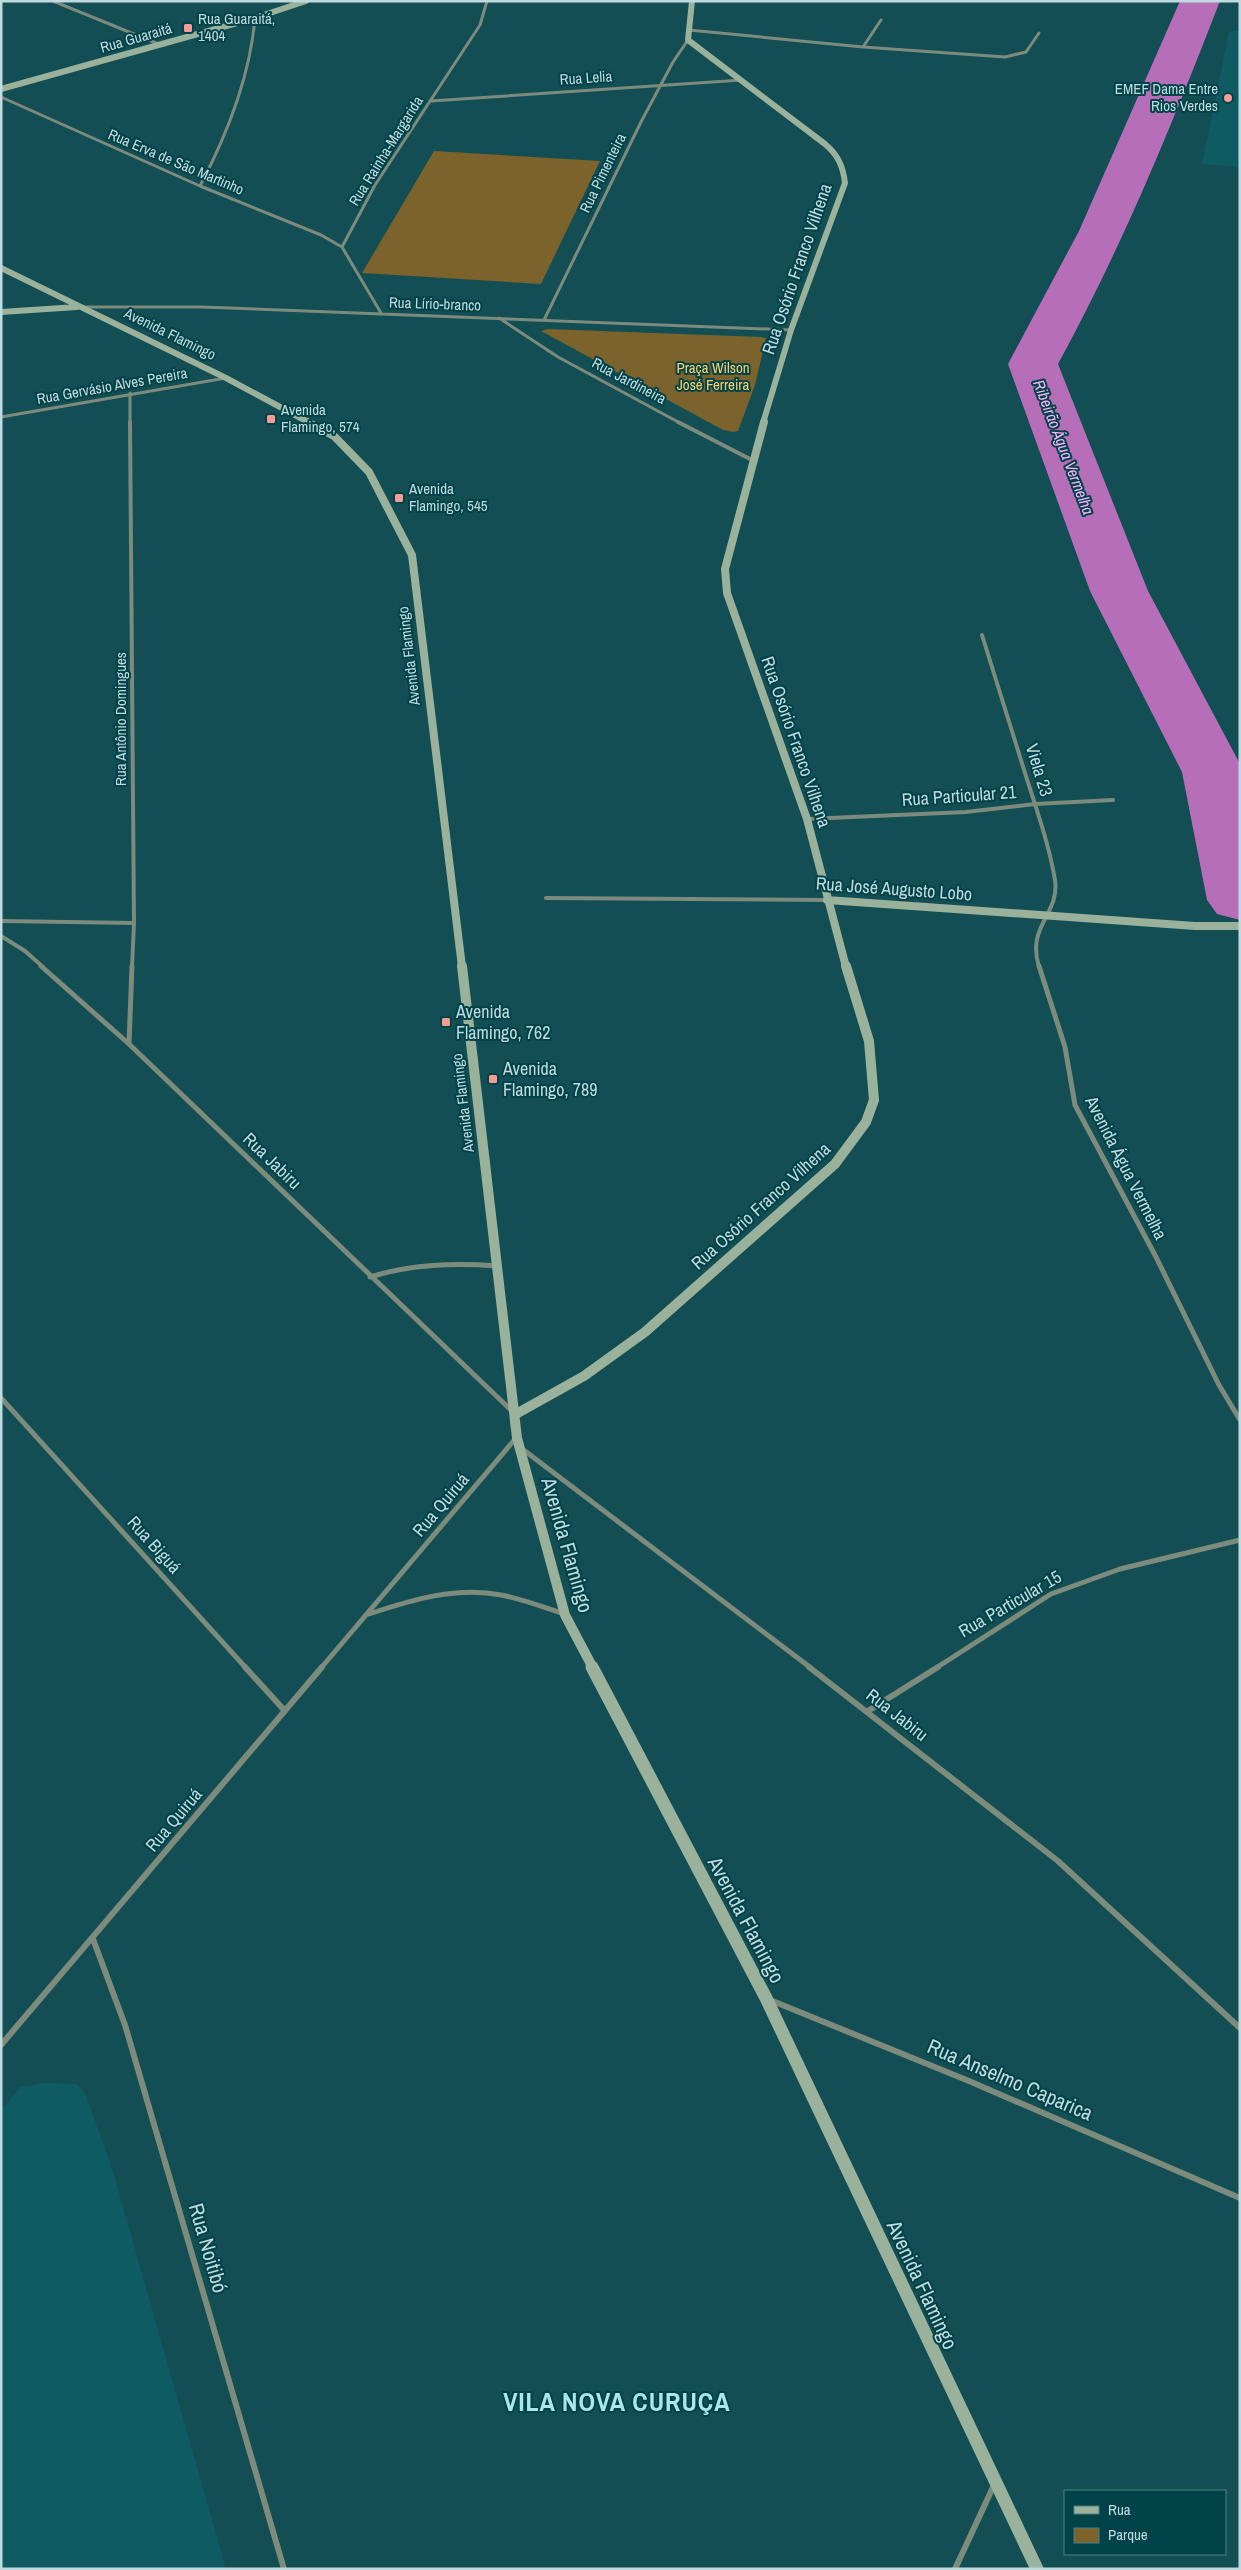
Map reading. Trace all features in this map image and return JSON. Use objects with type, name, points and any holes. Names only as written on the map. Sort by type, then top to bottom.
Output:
[{"type":"street","points":[[53,1],[160,44]]},
{"type":"street","name":"Rua Guaraitá","points":[[1,89],[255,18],[306,1]]},
{"type":"street","name":"Rua Rainha-Margarida","points":[[342,247],[375,185],[480,25],[487,1]]},
{"type":"street","points":[[688,40],[692,1]]},
{"type":"street","points":[[200,186],[210,169],[235,98],[255,35],[255,18]]},
{"type":"street","points":[[863,47],[881,20]]},
{"type":"street","points":[[689,30],[863,47],[1005,57],[1026,52],[1039,33]]},
{"type":"street","name":"Rua Osório Franco Vilhena","points":[[516,1414],[584,1376],[645,1332],[835,1164],[866,1122],[874,1100],[868,1041],[827,900],[807,819],[727,593],[725,569],[752,460],[790,330],[845,183],[843,164],[837,155],[824,144],[688,40]]},
{"type":"street","name":"Rua Pimenteira","points":[[544,320],[662,84],[688,40]]},
{"type":"street","name":"Rua Lelia","points":[[431,101],[742,80]]},
{"type":"street","name":"Rua Erva de São Martinho","points":[[1,97],[200,186],[322,235],[342,247]]},
{"type":"street","points":[[342,247],[381,313]]},
{"type":"street","name":"Avenida Flamingo","points":[[1,268],[226,378],[334,436],[369,472],[412,555],[518,1442],[565,1615],[766,1998],[1037,2569]]},
{"type":"street","points":[[1,312],[78,307]]},
{"type":"street","name":"Rua Lírio-branco","points":[[78,307],[202,307],[790,330]]},
{"type":"street","name":"Rua Jardineira","points":[[499,318],[520,334],[752,460]]},
{"type":"street","name":"Rua Gervásio Alves Pereira","points":[[1,417],[130,393],[226,378]]},
{"type":"street","name":"Rua Antônio Domingues","points":[[129,1044],[134,922],[130,393]]},
{"type":"street","name":"Viela 23","points":[[982,635],[1035,804],[1055,882],[1053,902],[1046,915]]},
{"type":"street","name":"Rua Particular 21","points":[[807,819],[966,812],[1035,804],[1113,800]]},
{"type":"street","name":"Rua José Augusto Lobo","points":[[546,898],[827,900],[1195,926],[1240,926]]},
{"type":"street","name":"Avenida Água Vermelha","points":[[1046,915],[1036,936],[1035,953],[1065,1048],[1075,1105],[1156,1256],[1219,1385],[1240,1420]]},
{"type":"street","points":[[1,921],[134,922]]},
{"type":"street","name":"Rua Jabiru","points":[[1,936],[25,951],[129,1044],[370,1277],[516,1414]]},
{"type":"street","points":[[370,1277],[386,1271],[424,1264],[458,1262],[497,1266]]},
{"type":"street","name":"Rua Biguá","points":[[1,1398],[285,1711]]},
{"type":"street","name":"Rua Jabiru","points":[[518,1442],[868,1711],[1058,1861],[1240,2028]]},
{"type":"street","name":"Rua Quiruá","points":[[1,2044],[93,1939],[368,1614],[518,1442]]},
{"type":"street","name":"Rua Particular 15","points":[[868,1711],[1051,1594],[1082,1580],[1240,1540]]},
{"type":"street","points":[[368,1614],[410,1600],[453,1594],[491,1593],[565,1615]]},
{"type":"street","name":"Rua Noitibó","points":[[93,1939],[125,2025],[284,2569]]},
{"type":"street","name":"Rua Anselmo Caparica","points":[[766,1998],[969,2081],[1240,2198]]},
{"type":"street","points":[[956,2569],[995,2482]]},
{"type":"shaded area","name":"EMEF Dama Entre Rios Verdes","points":[[1240,30],[1240,167],[1202,164],[1229,32]]},
{"type":"shaded area","points":[[45,2083],[76,2084],[85,2093],[112,2168],[226,2569],[1,2569],[1,2110],[21,2087]]},
{"type":"green space","points":[[434,151],[600,161],[541,284],[362,273]]},
{"type":"green space","name":"Praça Wilson José Ferreira","points":[[548,329],[766,338],[755,385],[738,431],[734,432],[723,430],[541,331]]},
{"type":"waterway","name":"Ribeirão Água Vermelha","points":[[1200,1],[1123,186],[1080,276],[1033,364],[1119,591],[1213,772],[1240,900]]},
{"type":"place","name":"Rua Guaraitá, 1404","points":[[188,28]]},
{"type":"place","name":"EMEF Dama Entre Rios Verdes","points":[[1228,98]]},
{"type":"place","name":"Avenida Flamingo, 574","points":[[271,419]]},
{"type":"place","name":"Avenida Flamingo, 545","points":[[399,498]]},
{"type":"place","name":"Avenida Flamingo, 762","points":[[446,1022]]},
{"type":"place","name":"Avenida Flamingo, 789","points":[[493,1079]]},
{"type":"district","name":"VILA NOVA CURUÇA","points":[[617,2402]]}]
